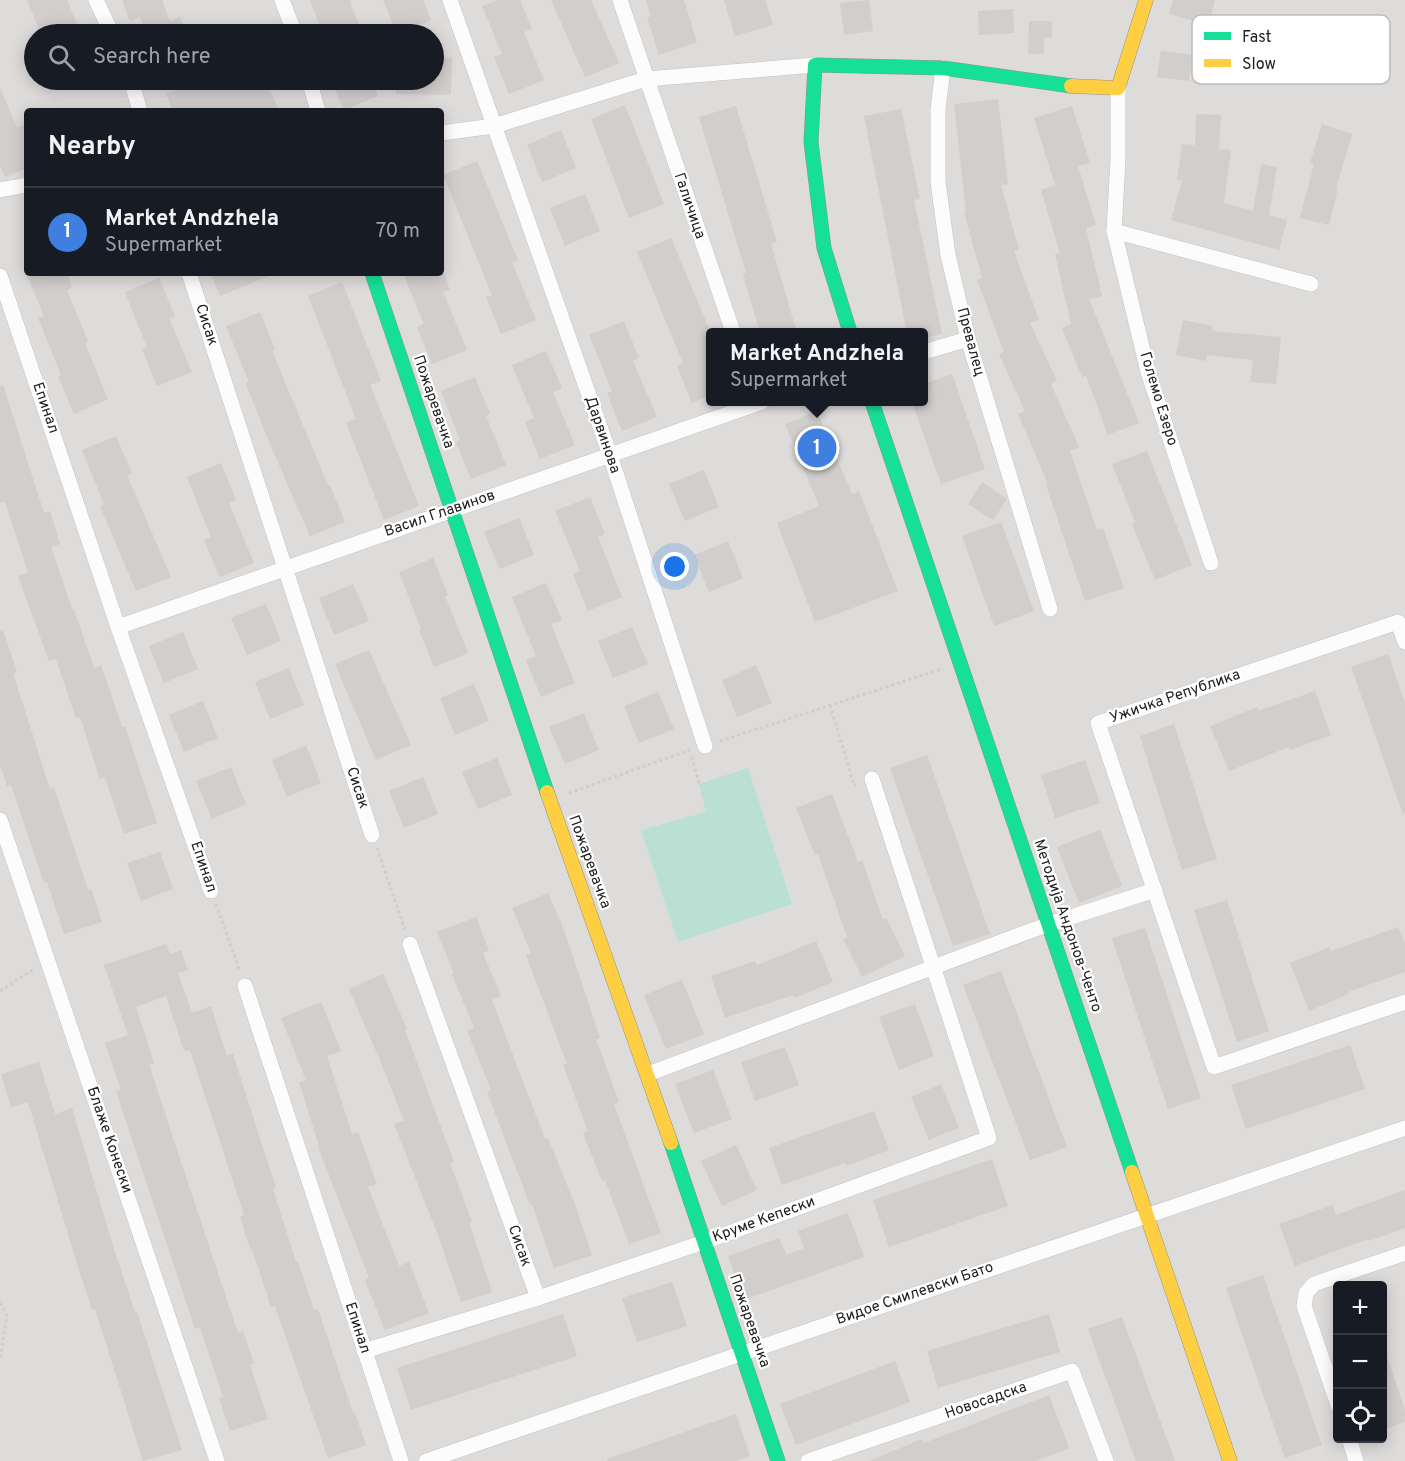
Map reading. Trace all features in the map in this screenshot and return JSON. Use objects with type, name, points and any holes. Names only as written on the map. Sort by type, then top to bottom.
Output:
[{"type":"street","points":[[96,0],[107,24]]},
{"type":"street","points":[[282,0],[291,24]]},
{"type":"street","name":"Дарвинова","points":[[450,0],[610,455],[698,748]]},
{"type":"street","name":"Галичица","points":[[620,0],[731,328]]},
{"type":"street","points":[[444,133],[494,126],[646,79],[815,65],[943,68],[1074,86],[1118,88],[1146,0]]},
{"type":"street","points":[[815,65],[811,142],[821,224],[825,248],[849,328]]},
{"type":"street","name":"Превалец","points":[[943,68],[938,110],[938,182],[948,255],[968,339],[1050,609]]},
{"type":"street","name":"Големо Езеро","points":[[1118,88],[1118,160],[1114,231],[1148,372],[1211,563]]},
{"type":"street","points":[[134,90],[139,108]]},
{"type":"street","points":[[312,90],[317,108]]},
{"type":"street","points":[[0,190],[24,186]]},
{"type":"street","points":[[1114,231],[1311,284]]},
{"type":"street","name":"Епинал","points":[[0,276],[118,627],[211,891]]},
{"type":"street","name":"Сисак","points":[[190,276],[372,835]]},
{"type":"street","name":"Пожаревачка","points":[[373,276],[550,800],[648,1074],[778,1461]]},
{"type":"street","points":[[928,351],[968,339]]},
{"type":"street","name":"Васил Главинов","points":[[118,627],[747,406]]},
{"type":"street","name":"Методија Андонов-Ченто","points":[[873,406],[1230,1461]]},
{"type":"street","name":"Ужичка Република","points":[[1405,642],[1398,622],[1098,723],[1214,1066],[1405,1002]]},
{"type":"street","name":"Круме Кепески","points":[[364,1351],[538,1298],[704,1242],[989,1138],[872,779]]},
{"type":"street","name":"Блаже Конески","points":[[0,820],[217,1461]]},
{"type":"street","points":[[648,1074],[1049,924],[1155,890]]},
{"type":"street","name":"Сисак","points":[[410,944],[538,1298]]},
{"type":"street","name":"Епинал","points":[[245,986],[401,1461]]},
{"type":"street","name":"Видое Смилевски Бато","points":[[426,1461],[1405,1128]]},
{"type":"street","points":[[1333,1390],[1304,1306],[1306,1293],[1314,1284],[1405,1253]]},
{"type":"street","name":"Новосадска","points":[[808,1461],[1072,1371],[1106,1461]]},
{"type":"street","points":[[1351,1443],[1356,1461]]},
{"type":"path","points":[[550,800],[698,748],[960,663]]},
{"type":"path","points":[[830,705],[854,785],[872,779]]},
{"type":"path","points":[[698,748],[699,784]]},
{"type":"path","points":[[372,835],[410,944]]},
{"type":"path","name":"Епинал","points":[[211,891],[245,986]]},
{"type":"path","points":[[0,991],[48,960]]},
{"type":"path","points":[[0,1303],[7,1316],[0,1359]]},
{"type":"shaded area","points":[[0,0],[1405,0],[1405,1461],[0,1461]]},
{"type":"green space","points":[[748,768],[792,904],[678,942],[641,830],[706,812],[699,784]]},
{"type":"building","points":[[27,0],[67,0],[77,24],[37,24]]},
{"type":"building","points":[[122,0],[162,0],[170,21],[180,17],[183,24],[143,24],[140,17],[130,21]]},
{"type":"building","points":[[310,0],[351,0],[359,24],[319,24]]},
{"type":"building","points":[[383,0],[423,0],[431,20],[421,24],[393,24]]},
{"type":"building","points":[[498,0],[520,0],[532,29],[524,32],[544,80],[509,94],[494,57],[502,54],[482,6]]},
{"type":"building","points":[[551,0],[591,0],[619,63],[585,77]]},
{"type":"building","points":[[646,0],[684,0],[697,42],[659,55],[647,17],[651,16]]},
{"type":"building","points":[[724,0],[765,0],[773,25],[735,36]]},
{"type":"building","points":[[869,0],[873,31],[844,35],[840,3]]},
{"type":"building","points":[[1173,0],[1215,0],[1211,15],[1192,15],[1192,20],[1169,14]]},
{"type":"building","points":[[1013,9],[1014,33],[979,35],[978,11]]},
{"type":"building","points":[[1029,21],[1052,21],[1052,38],[1044,38],[1044,54],[1028,54]]},
{"type":"building","points":[[1161,51],[1192,55],[1189,81],[1157,77]]},
{"type":"building","points":[[444,58],[452,58],[451,95],[396,94],[396,90],[444,90]]},
{"type":"building","points":[[0,88],[17,128],[24,125],[24,169],[5,177],[0,165]]},
{"type":"building","points":[[176,90],[270,90],[278,108],[172,108],[166,94]]},
{"type":"building","points":[[335,90],[376,90],[378,96],[349,108],[343,108]]},
{"type":"building","points":[[998,99],[1008,184],[1001,185],[1019,250],[1014,251],[1039,320],[1030,323],[1057,381],[1051,384],[1079,447],[1070,451],[1097,530],[1103,528],[1124,588],[1085,601],[1046,485],[1048,484],[1018,414],[1025,411],[999,354],[1004,352],[977,280],[982,278],[964,212],[966,212],[954,104]]},
{"type":"building","points":[[625,105],[664,204],[629,218],[591,119]]},
{"type":"building","points":[[736,106],[777,242],[771,244],[796,328],[759,328],[743,274],[746,273],[699,117]]},
{"type":"building","points":[[1072,106],[1090,163],[1078,166],[1096,225],[1086,228],[1102,296],[1089,299],[1139,423],[1108,435],[1086,376],[1082,377],[1062,328],[1071,324],[1055,254],[1060,253],[1041,190],[1055,185],[1034,118]]},
{"type":"building","points":[[901,109],[920,199],[914,200],[942,334],[928,337],[928,328],[906,328],[864,116]]},
{"type":"building","points":[[1196,114],[1221,115],[1219,149],[1231,150],[1224,203],[1253,211],[1261,164],[1277,167],[1269,215],[1287,220],[1279,250],[1171,220],[1182,181],[1177,180],[1182,144],[1195,145]]},
{"type":"building","points":[[1322,124],[1352,134],[1336,188],[1338,188],[1329,225],[1300,218],[1314,164],[1310,163]]},
{"type":"building","points":[[561,130],[576,168],[542,182],[527,145]]},
{"type":"building","points":[[477,161],[518,260],[512,262],[536,320],[501,334],[486,297],[492,295],[444,175]]},
{"type":"building","points":[[585,194],[600,231],[565,246],[550,208]]},
{"type":"building","points":[[671,238],[709,328],[706,328],[706,397],[692,403],[677,366],[683,363],[637,252]]},
{"type":"building","points":[[444,273],[450,290],[443,292],[467,350],[432,364],[417,327],[424,324],[404,276],[444,276]]},
{"type":"building","points":[[27,276],[68,276],[72,287],[67,290],[88,341],[85,343],[108,399],[74,414],[38,318],[44,316]]},
{"type":"building","points":[[211,276],[269,276],[220,296]]},
{"type":"building","points":[[159,278],[175,316],[169,318],[192,372],[157,386],[142,349],[147,347],[125,292]]},
{"type":"building","points":[[342,282],[381,381],[370,385],[419,506],[384,520],[346,423],[356,419],[308,296]]},
{"type":"building","points":[[260,312],[275,349],[272,351],[345,522],[310,536],[246,384],[249,382],[226,326]]},
{"type":"building","points":[[1183,320],[1213,326],[1212,331],[1281,337],[1276,384],[1250,382],[1253,360],[1207,355],[1206,361],[1176,355]]},
{"type":"building","points":[[624,321],[639,358],[633,361],[657,417],[622,431],[607,393],[612,391],[589,335]]},
{"type":"building","points":[[546,351],[562,388],[553,392],[575,445],[540,459],[525,422],[534,418],[512,365]]},
{"type":"building","points":[[952,374],[985,469],[941,484],[913,406],[928,406],[928,383]]},
{"type":"building","points":[[475,377],[490,414],[486,416],[506,465],[471,479],[456,442],[460,440],[441,391]]},
{"type":"building","points":[[3,385],[44,513],[50,511],[60,544],[51,547],[72,609],[74,609],[94,668],[101,665],[122,727],[125,726],[157,823],[124,834],[105,777],[100,779],[80,717],[76,718],[56,659],[49,661],[18,576],[28,572],[5,502],[0,503],[0,386]]},
{"type":"building","points":[[817,411],[852,494],[859,491],[898,591],[815,622],[777,523],[819,506],[785,424]]},
{"type":"building","points":[[116,436],[132,473],[127,475],[171,577],[136,591],[100,506],[104,504],[82,450]]},
{"type":"building","points":[[1147,451],[1192,565],[1155,580],[1132,524],[1135,522],[1112,464]]},
{"type":"building","points":[[221,463],[236,500],[229,503],[254,563],[220,577],[204,540],[211,537],[187,477]]},
{"type":"building","points":[[704,470],[719,507],[685,521],[669,484]]},
{"type":"building","points":[[982,482],[1007,499],[993,520],[968,504]]},
{"type":"building","points":[[590,497],[605,534],[598,537],[622,597],[588,611],[573,574],[580,571],[555,511]]},
{"type":"building","points":[[519,518],[534,555],[500,569],[484,532]]},
{"type":"building","points":[[1001,522],[1034,611],[994,626],[962,536]]},
{"type":"building","points":[[728,541],[743,578],[709,592],[694,555]]},
{"type":"building","points":[[433,558],[448,595],[445,596],[468,653],[434,667],[399,572]]},
{"type":"building","points":[[546,583],[562,620],[551,624],[575,683],[541,697],[526,660],[536,656],[512,597]]},
{"type":"building","points":[[353,584],[369,621],[334,635],[319,598]]},
{"type":"building","points":[[266,604],[281,641],[247,655],[231,618]]},
{"type":"building","points":[[632,627],[648,664],[613,678],[598,641]]},
{"type":"building","points":[[3,630],[17,672],[13,673],[50,789],[54,788],[88,890],[91,889],[102,922],[64,934],[11,785],[7,786],[0,765],[0,631]]},
{"type":"building","points":[[183,632],[198,669],[164,683],[149,646]]},
{"type":"building","points":[[369,650],[411,745],[376,760],[335,664]]},
{"type":"building","points":[[1388,654],[1405,703],[1405,813],[1403,814],[1351,667]]},
{"type":"building","points":[[756,665],[772,703],[737,717],[722,680]]},
{"type":"building","points":[[289,668],[304,705],[270,719],[255,682]]},
{"type":"building","points":[[474,684],[489,721],[455,735],[440,698]]},
{"type":"building","points":[[1315,691],[1331,735],[1290,750],[1289,747],[1229,771],[1210,726],[1257,707],[1258,711]]},
{"type":"building","points":[[658,692],[674,729],[639,743],[624,706]]},
{"type":"building","points":[[203,701],[218,738],[184,752],[169,715]]},
{"type":"building","points":[[584,713],[599,750],[565,764],[549,727]]},
{"type":"building","points":[[1174,724],[1217,859],[1182,870],[1140,736]]},
{"type":"building","points":[[306,745],[321,783],[287,797],[272,760]]},
{"type":"building","points":[[927,755],[990,934],[953,946],[890,768]]},
{"type":"building","points":[[497,758],[512,795],[478,809],[462,772]]},
{"type":"building","points":[[1085,760],[1100,803],[1055,818],[1041,775]]},
{"type":"building","points":[[231,767],[246,804],[212,819],[196,781]]},
{"type":"building","points":[[423,777],[438,814],[404,828],[389,791]]},
{"type":"building","points":[[832,794],[858,862],[862,860],[883,920],[886,918],[905,956],[862,977],[843,939],[847,937],[818,854],[815,855],[796,808]]},
{"type":"building","points":[[1100,830],[1122,886],[1079,903],[1057,847]]},
{"type":"building","points":[[160,852],[173,889],[141,901],[127,863]]},
{"type":"building","points":[[548,893],[564,930],[600,1038],[596,1039],[619,1102],[614,1104],[661,1233],[629,1244],[605,1180],[602,1181],[583,1133],[588,1131],[563,1065],[567,1064],[526,955],[531,953],[512,908]]},
{"type":"building","points":[[1227,900],[1269,1031],[1237,1042],[1194,910]]},
{"type":"building","points":[[476,917],[489,951],[483,953],[501,996],[492,1000],[545,1139],[548,1138],[574,1202],[592,1255],[554,1268],[532,1204],[530,1205],[487,1092],[491,1090],[467,1031],[474,1028],[437,932]]},
{"type":"building","points":[[1398,927],[1405,944],[1405,972],[1348,992],[1349,994],[1309,1011],[1290,963],[1329,947],[1331,951]]},
{"type":"building","points":[[1145,928],[1201,1098],[1168,1109],[1112,938]]},
{"type":"building","points":[[816,941],[833,982],[794,998],[793,995],[725,1018],[711,976],[755,961],[757,965]]},
{"type":"building","points":[[166,944],[170,954],[181,950],[188,970],[178,973],[192,1013],[211,1006],[227,1056],[233,1054],[276,1188],[273,1189],[296,1262],[298,1262],[314,1310],[318,1309],[366,1445],[328,1458],[275,1306],[271,1307],[252,1249],[250,1249],[240,1217],[244,1215],[190,1050],[184,1051],[166,996],[136,1007],[154,1063],[149,1065],[238,1333],[243,1331],[254,1364],[250,1365],[268,1419],[230,1431],[219,1398],[223,1397],[200,1327],[195,1329],[116,1091],[121,1090],[105,1043],[128,1035],[104,965]]},
{"type":"building","points":[[1001,971],[1067,1147],[1030,1160],[963,985]]},
{"type":"building","points":[[383,974],[407,1029],[405,1030],[454,1162],[450,1163],[472,1222],[469,1223],[492,1292],[461,1302],[438,1235],[394,1124],[404,1121],[349,989]]},
{"type":"building","points":[[682,980],[704,1034],[666,1049],[644,995]]},
{"type":"building","points":[[321,1002],[341,1051],[327,1056],[352,1134],[358,1132],[377,1184],[368,1187],[399,1266],[409,1262],[429,1313],[385,1330],[365,1280],[369,1278],[318,1147],[299,1082],[306,1080],[281,1018]]},
{"type":"building","points":[[915,1004],[934,1056],[899,1070],[879,1017]]},
{"type":"building","points":[[1350,1045],[1365,1089],[1246,1129],[1231,1085]]},
{"type":"building","points":[[785,1047],[799,1085],[755,1101],[741,1062]]},
{"type":"building","points":[[39,1062],[55,1114],[72,1108],[113,1246],[182,1450],[143,1461],[95,1309],[92,1309],[81,1277],[28,1102],[11,1107],[1,1074]]},
{"type":"building","points":[[713,1070],[732,1119],[694,1133],[675,1084]]},
{"type":"building","points":[[941,1084],[959,1128],[929,1140],[911,1097]]},
{"type":"building","points":[[874,1111],[889,1150],[846,1166],[845,1163],[782,1185],[769,1148]]},
{"type":"building","points":[[736,1145],[757,1190],[722,1206],[701,1161]]},
{"type":"building","points":[[992,1159],[1008,1206],[889,1247],[873,1200]]},
{"type":"building","points":[[1405,1190],[1405,1228],[1295,1266],[1279,1224],[1332,1205],[1336,1215]]},
{"type":"building","points":[[848,1213],[864,1257],[744,1300],[728,1256],[779,1238],[787,1255],[804,1248],[798,1231]]},
{"type":"building","points":[[1263,1275],[1322,1445],[1285,1458],[1226,1288]]},
{"type":"building","points":[[672,1282],[687,1326],[637,1342],[622,1298]]},
{"type":"building","points":[[563,1314],[577,1356],[411,1410],[397,1368]]},
{"type":"building","points":[[1049,1314],[1060,1352],[938,1388],[927,1351]]},
{"type":"building","points":[[1122,1317],[1175,1461],[1136,1461],[1088,1329]]},
{"type":"building","points":[[1387,1357],[1405,1410],[1405,1422],[1387,1429]]},
{"type":"building","points":[[895,1361],[910,1402],[796,1445],[780,1404]]},
{"type":"building","points":[[1049,1395],[1069,1448],[1036,1461],[869,1461],[922,1439],[924,1443]]},
{"type":"building","points":[[736,1414],[750,1456],[735,1461],[607,1461],[607,1459]]},
{"type":"traffic: fast","points":[[849,328],[824,248],[811,142],[815,65],[943,68],[1071,86]]},
{"type":"traffic: fast","points":[[373,276],[547,792]]},
{"type":"traffic: fast","points":[[873,406],[1132,1172]]},
{"type":"traffic: fast","points":[[671,1143],[778,1461]]},
{"type":"traffic: slow","points":[[1071,86],[1118,88],[1146,0]]},
{"type":"traffic: slow","points":[[547,792],[671,1143]]},
{"type":"traffic: slow","points":[[1132,1172],[1230,1461]]},
{"type":"place","name":"Market Andzhela","points":[[817,448]]}]
